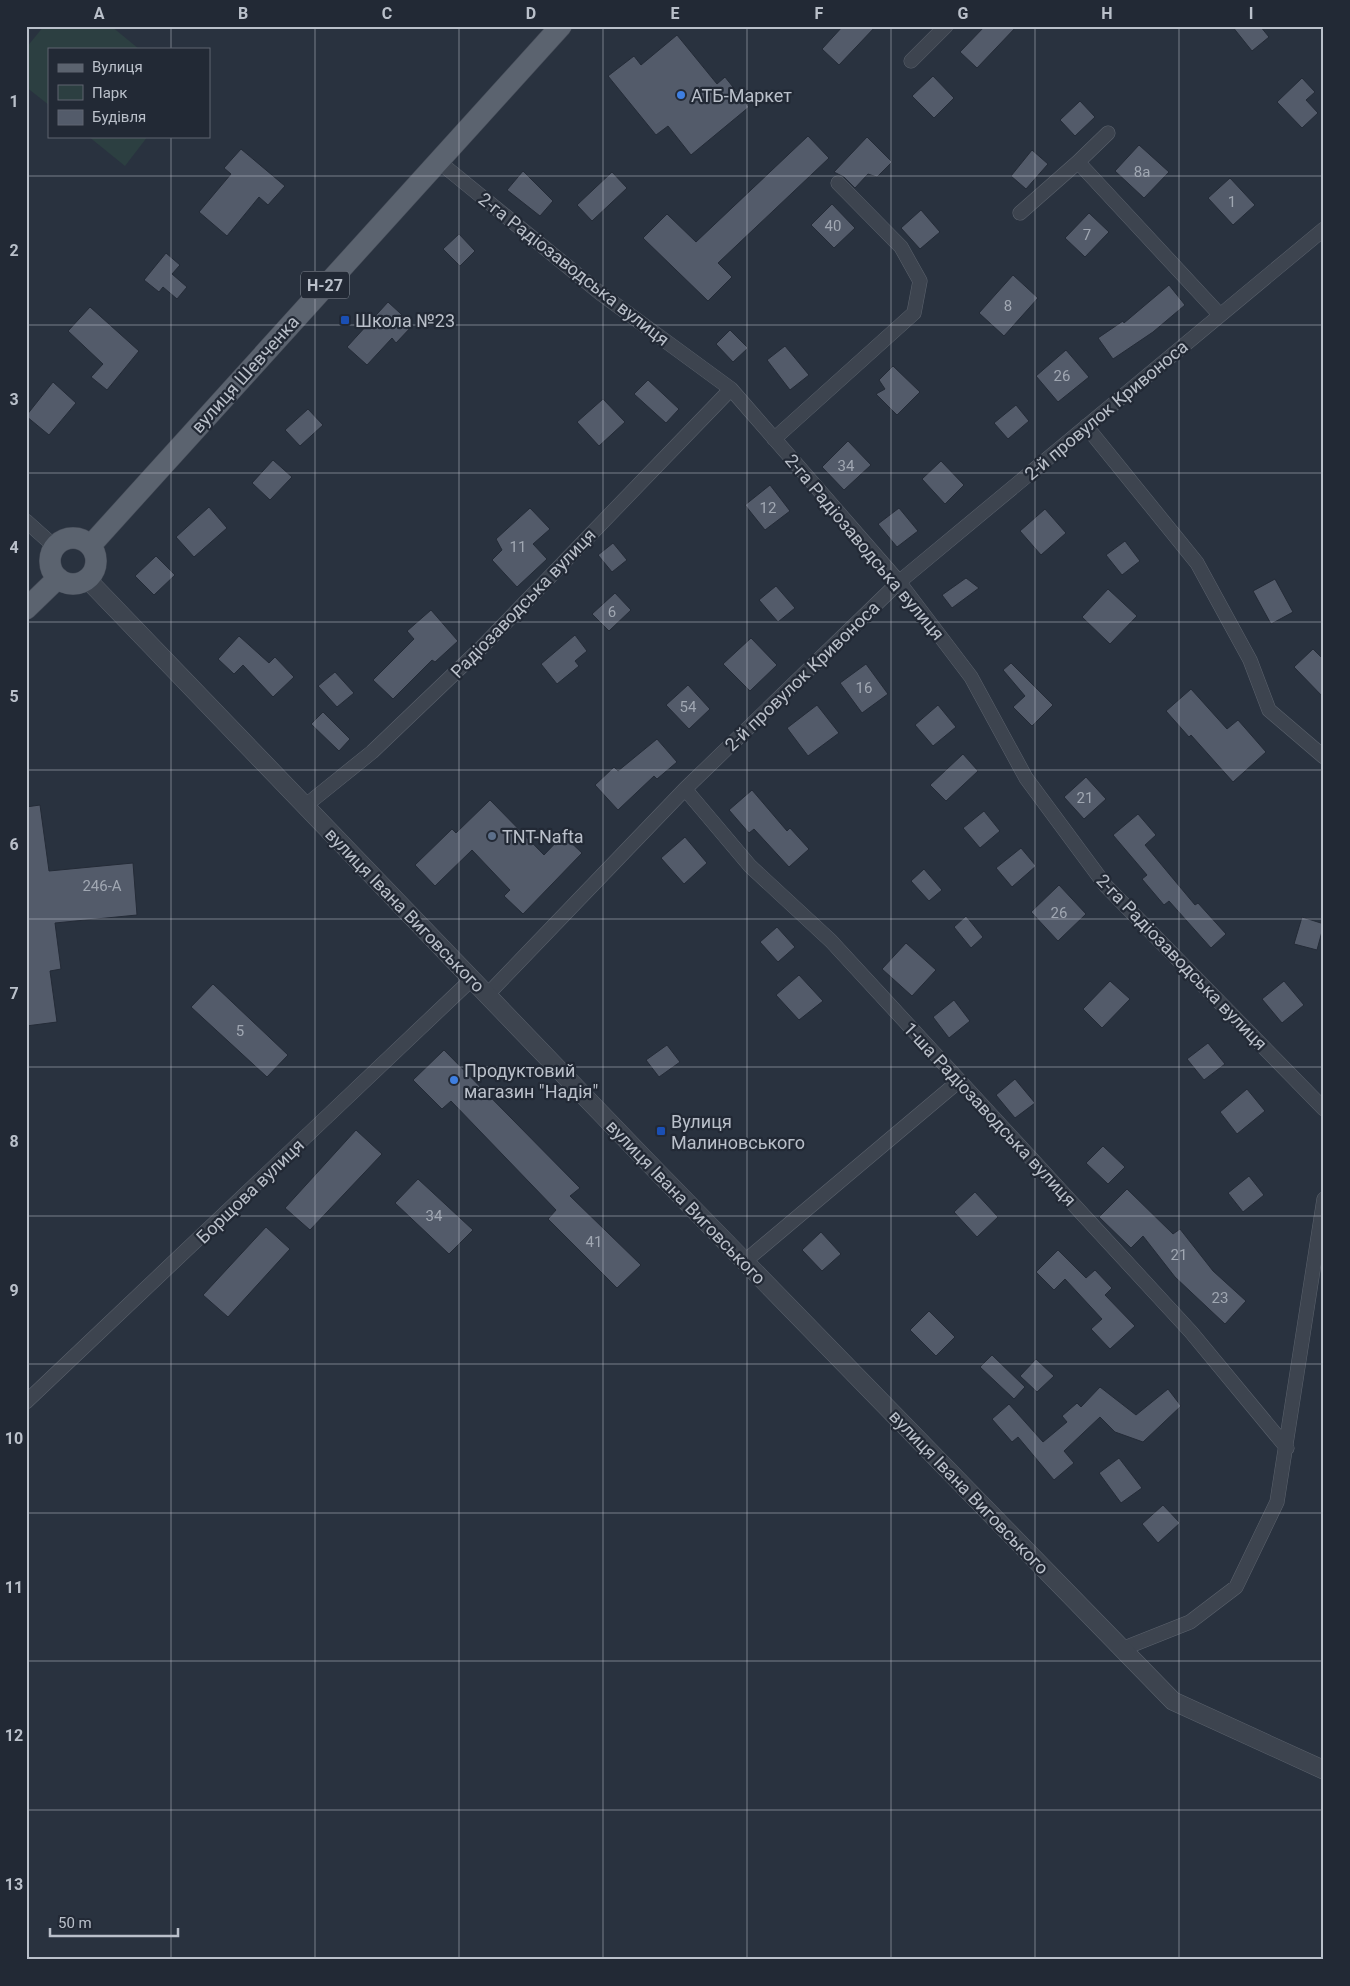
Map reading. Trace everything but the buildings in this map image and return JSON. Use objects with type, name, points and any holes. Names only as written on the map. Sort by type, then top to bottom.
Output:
[{"type":"main road","name":"вулиця Шевченка","points":[[91,545],[561,26]]},
{"type":"main road","points":[[72,538],[91,545],[97,560],[88,580],[75,584],[58,578],[50,566],[50,558],[55,547],[64,540],[72,538]]},
{"type":"main road","points":[[26,609],[58,578]]},
{"type":"street","points":[[910,61],[946,26]]},
{"type":"street","points":[[1020,213],[1078,162],[1108,132]]},
{"type":"street","name":"2-га Радіозаводська вулиця","points":[[438,160],[600,294],[731,389],[899,582],[971,677],[1026,778],[1106,886],[1324,1109]]},
{"type":"street","points":[[1078,162],[1220,315]]},
{"type":"street","points":[[774,439],[914,313],[920,281],[901,247],[838,183]]},
{"type":"street","name":"2-й провулок Кривоноса","points":[[487,995],[685,789],[899,582],[1324,229]]},
{"type":"street","name":"Радіозаводська вулиця","points":[[305,806],[372,752],[483,646],[731,389]]},
{"type":"street","points":[[1086,426],[1197,564],[1250,660],[1268,710],[1324,757]]},
{"type":"street","points":[[26,521],[55,547]]},
{"type":"street","name":"вулиця Івана Виговського","points":[[88,580],[744,1262],[1174,1701],[1324,1770]]},
{"type":"street","name":"1-ша Радіозаводська вулиця","points":[[685,789],[750,866],[831,941],[1192,1332],[1287,1448]]},
{"type":"street","name":"Борщова вулиця","points":[[26,1402],[472,979]]},
{"type":"street","points":[[744,1262],[959,1081]]},
{"type":"street","points":[[1122,1649],[1190,1622],[1236,1586],[1277,1502],[1287,1448],[1324,1199]]},
{"type":"green space","points":[[44,26],[111,26],[138,48],[48,48],[48,104],[26,87],[26,48]]},
{"type":"green space","points":[[90,138],[146,138],[125,166]]},
{"type":"place","name":"АТБ-Маркет","points":[[681,95]]},
{"type":"place","name":"Школа №23","points":[[345,320]]},
{"type":"place","name":"TNT-Nafta","points":[[492,836]]},
{"type":"place","name":"Продуктовий магазин \"Надія\"","points":[[454,1080]]},
{"type":"place","name":"Вулиця Малиновського","points":[[661,1131]]}]
